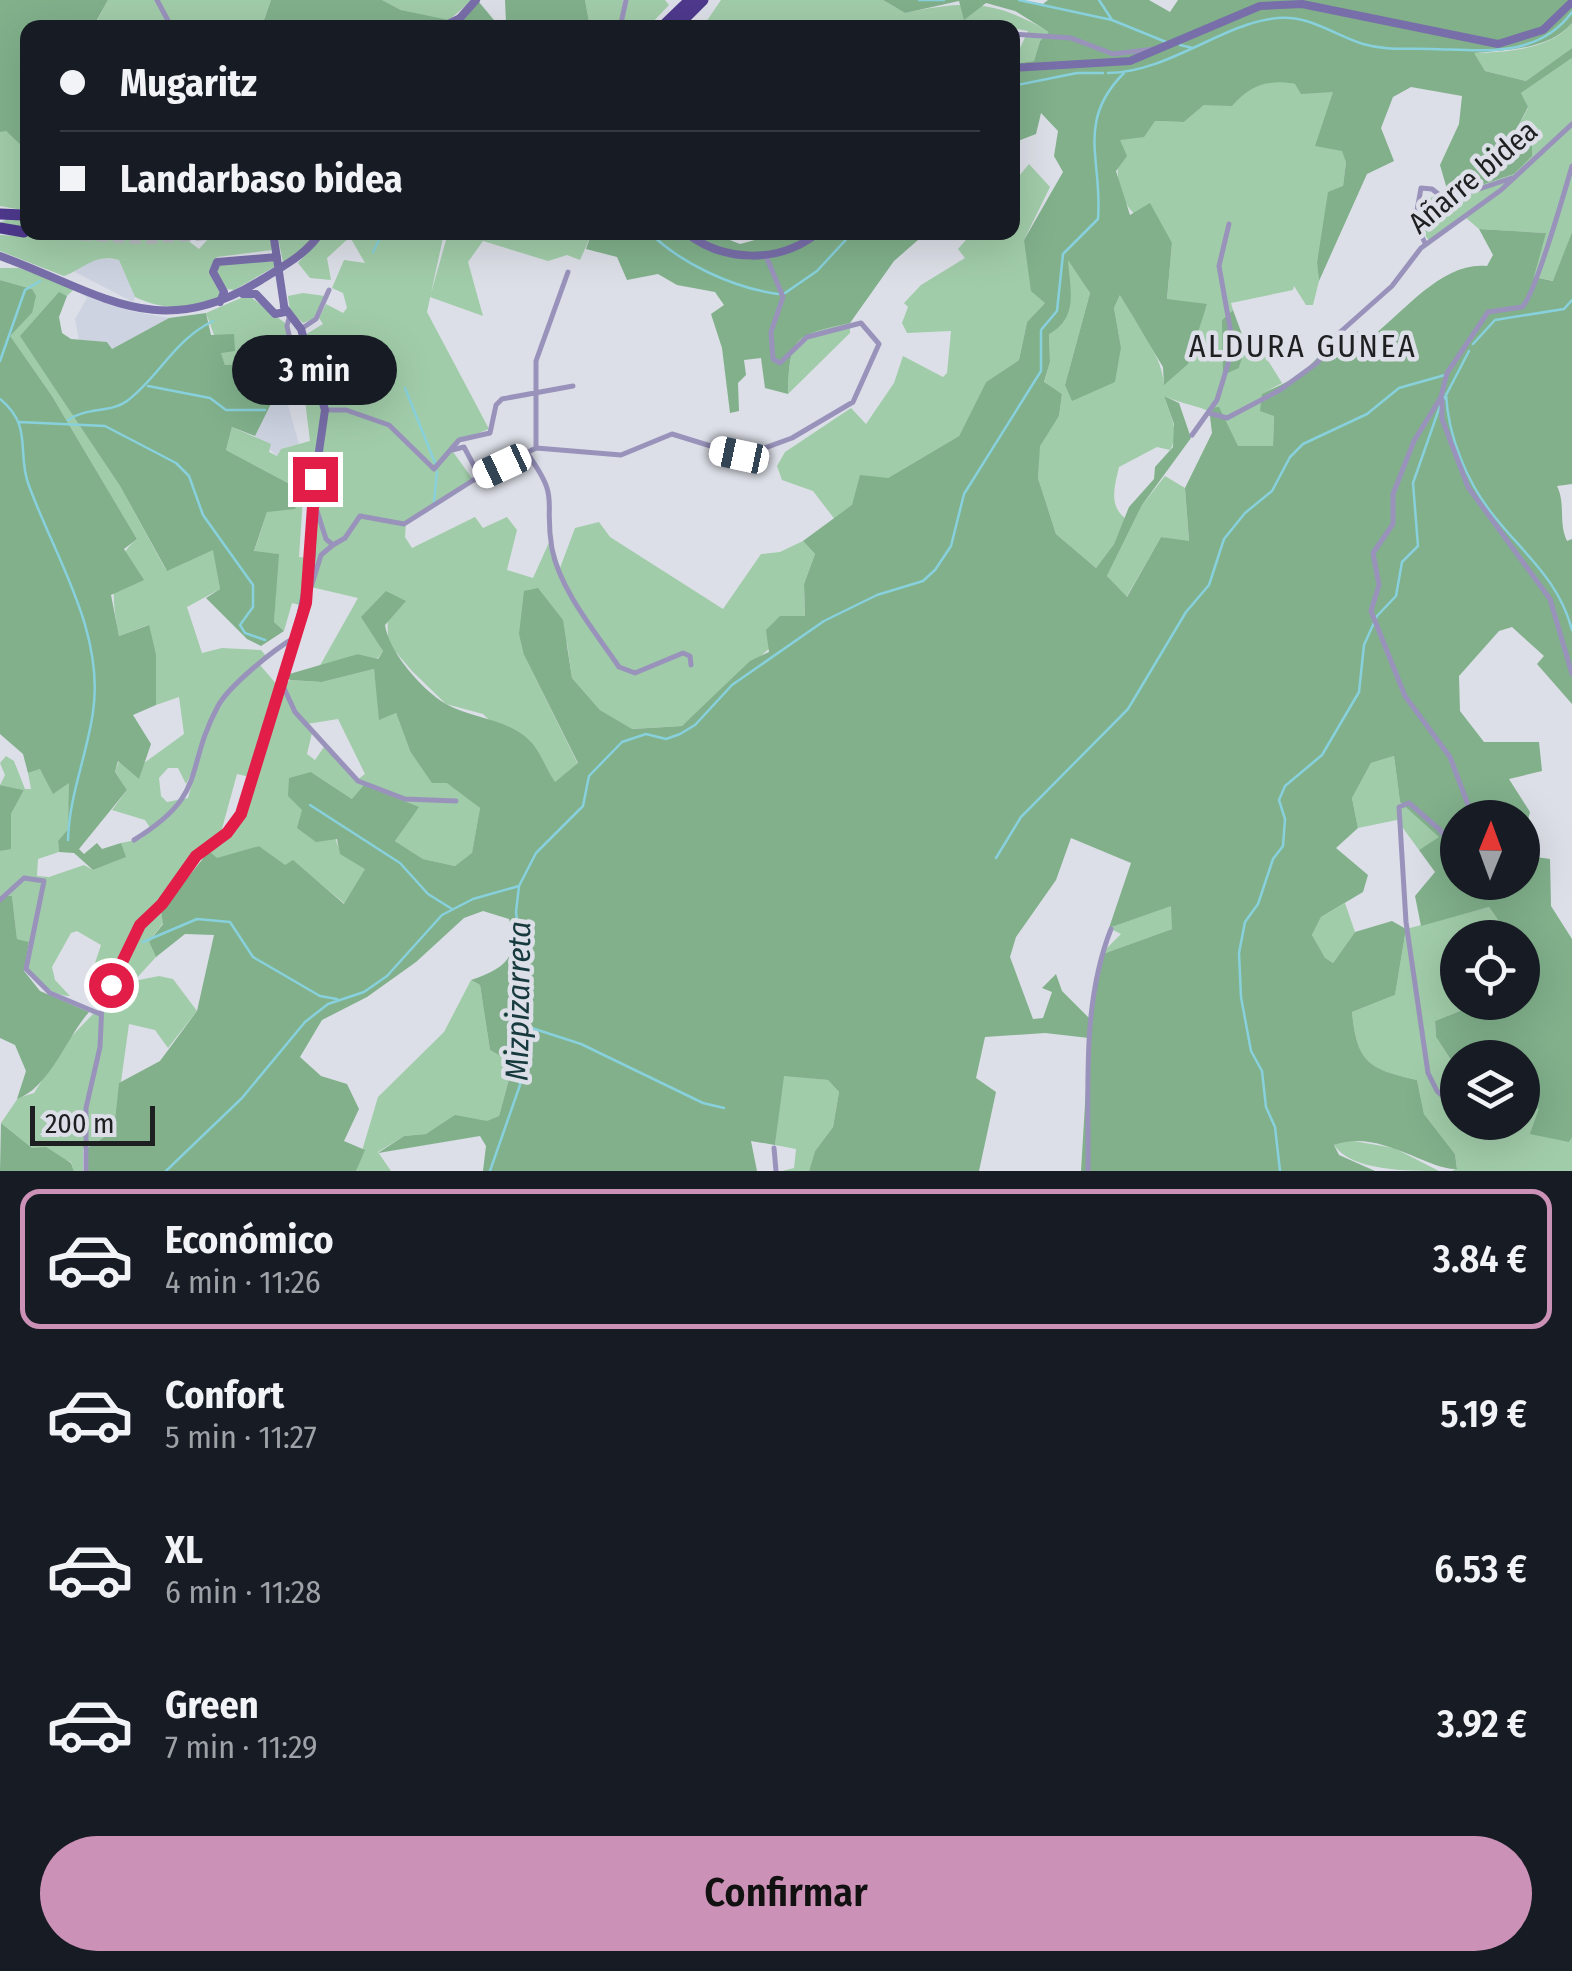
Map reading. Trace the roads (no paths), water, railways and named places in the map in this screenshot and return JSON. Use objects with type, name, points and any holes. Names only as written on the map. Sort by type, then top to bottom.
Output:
[{"type":"highway","points":[[669,20],[690,0]]},
{"type":"highway","points":[[682,20],[702,0]]},
{"type":"main road","points":[[456,20],[476,0]]},
{"type":"main road","points":[[1020,68],[1130,61],[1273,3],[1302,4],[1498,44],[1542,30],[1572,2]]},
{"type":"main road","points":[[274,240],[285,311]]},
{"type":"main road","points":[[0,256],[153,311],[190,312],[230,298],[301,255],[314,240]]},
{"type":"main road","points":[[700,240],[727,252],[766,256],[792,250],[806,240]]},
{"type":"main road","points":[[260,280],[233,292],[223,289],[213,272],[219,261],[279,264]]},
{"type":"main road","points":[[260,280],[262,300]]},
{"type":"main road","points":[[218,304],[223,289]]},
{"type":"main road","points":[[230,298],[250,292],[285,311],[301,329],[325,410],[306,603],[296,637]]},
{"type":"street","points":[[670,0],[688,20]]},
{"type":"street","points":[[1020,35],[1070,38],[1112,54],[1150,48],[1159,51]]},
{"type":"street","name":"Añarre bidea","points":[[1209,413],[1224,418],[1272,395],[1317,363],[1338,334],[1392,286],[1426,244],[1515,178],[1572,124]]},
{"type":"street","points":[[1572,166],[1529,301],[1513,310],[1488,312],[1447,373],[1441,398],[1442,420],[1468,487],[1550,599],[1572,674]]},
{"type":"street","points":[[1426,244],[1415,222],[1421,188],[1432,189],[1446,200],[1493,181],[1515,178]]},
{"type":"street","points":[[1192,435],[1222,390],[1232,338],[1220,280],[1220,257],[1228,224]]},
{"type":"street","points":[[306,603],[321,555],[345,538],[360,516],[404,524],[536,448],[621,455],[672,434],[709,449],[750,456],[809,430],[853,402],[879,350],[876,336],[860,323],[827,330],[798,343],[780,363],[773,359],[772,332],[784,297],[766,256]]},
{"type":"street","points":[[536,448],[534,394],[540,345],[568,272]]},
{"type":"street","points":[[301,329],[316,320],[330,290]]},
{"type":"street","points":[[285,311],[303,395]]},
{"type":"street","points":[[325,410],[346,410],[389,425],[431,469],[464,438],[490,433],[498,402],[573,386]]},
{"type":"street","points":[[1441,398],[1406,459],[1393,494],[1393,524],[1374,547],[1379,585],[1371,611],[1404,696],[1450,757],[1466,800]]},
{"type":"street","points":[[450,451],[464,447],[480,477]]},
{"type":"street","points":[[527,452],[550,489],[552,549],[561,572],[619,666],[634,673],[683,653],[691,664]]},
{"type":"street","points":[[314,495],[323,533],[333,545]]},
{"type":"street","points":[[86,1171],[86,1108],[100,1048],[100,1014],[140,925],[162,904],[196,856],[227,833],[241,814],[296,637]]},
{"type":"street","points":[[134,840],[172,814],[184,799],[217,708],[226,694],[296,637]]},
{"type":"street","points":[[282,683],[296,712],[334,750],[352,777],[405,799],[456,801]]},
{"type":"street","points":[[1440,832],[1428,817],[1409,804],[1399,807],[1406,922],[1428,1073],[1440,1094]]},
{"type":"street","points":[[0,900],[28,876],[44,881],[26,969],[50,993],[100,1014]]},
{"type":"street","points":[[1088,1171],[1090,1022],[1100,956],[1111,930]]},
{"type":"street","points":[[774,1148],[776,1171]]},
{"type":"waterway","points":[[919,0],[944,0]]},
{"type":"waterway","points":[[1019,0],[1112,20],[1166,42]]},
{"type":"waterway","points":[[1099,0],[1112,20]]},
{"type":"waterway","points":[[1108,73],[1155,64],[1268,19],[1299,19],[1380,48],[1489,50],[1508,49],[1543,38],[1572,12]]},
{"type":"waterway","points":[[1180,45],[1193,48]]},
{"type":"waterway","points":[[1020,84],[1077,73],[1103,73]]},
{"type":"waterway","points":[[166,1171],[242,1098],[305,1022],[328,1004],[364,992],[387,976],[442,915],[473,899],[519,886],[536,853],[583,806],[589,776],[622,742],[646,734],[666,739],[680,734],[695,725],[732,685],[824,621],[877,595],[923,581],[935,570],[951,546],[964,494],[1041,371],[1041,330],[1057,311],[1063,254],[1098,219],[1096,125],[1109,91],[1124,73]]},
{"type":"waterway","points":[[373,252],[379,240]]},
{"type":"waterway","points":[[658,240],[709,273],[778,294]]},
{"type":"waterway","points":[[785,293],[817,271],[846,240]]},
{"type":"waterway","points":[[0,361],[25,290],[40,281]]},
{"type":"waterway","points":[[1473,344],[1495,320],[1564,309],[1572,300]]},
{"type":"waterway","points":[[68,420],[127,401],[177,348],[213,321]]},
{"type":"waterway","points":[[1444,399],[1469,351]]},
{"type":"waterway","points":[[996,858],[1021,817],[1128,709],[1186,612],[1209,585],[1224,539],[1245,513],[1272,491],[1290,457],[1303,444],[1367,414],[1399,388],[1445,375]]},
{"type":"waterway","points":[[148,386],[210,398],[226,410],[265,410]]},
{"type":"waterway","points":[[405,388],[435,463]]},
{"type":"waterway","points":[[1446,394],[1455,442],[1475,489],[1550,582],[1572,630]]},
{"type":"waterway","points":[[0,399],[17,419],[28,483],[75,594],[92,652],[93,712],[71,807],[68,840]]},
{"type":"waterway","points":[[1280,1171],[1275,1127],[1266,1107],[1262,1071],[1251,1051],[1241,997],[1239,953],[1245,922],[1258,904],[1273,859],[1283,846],[1285,819],[1279,800],[1285,786],[1322,755],[1359,692],[1364,645],[1377,616],[1396,596],[1402,562],[1418,546],[1413,483],[1440,406]]},
{"type":"waterway","points":[[19,422],[105,426],[176,463],[189,476],[203,515],[253,585],[253,607],[240,625],[245,633],[265,640]]},
{"type":"waterway","points":[[434,502],[437,472]]},
{"type":"waterway","points":[[310,805],[400,863],[428,894],[452,909]]},
{"type":"waterway","name":"Mizpizarreta","points":[[490,1171],[520,1085],[511,998],[521,952],[516,912],[519,886]]},
{"type":"waterway","points":[[143,942],[197,919],[230,922],[253,957],[320,996],[337,999]]},
{"type":"waterway","points":[[513,1022],[581,1044],[703,1103],[724,1108]]},
{"type":"district","name":"ALDURA GUNEA","points":[[1303,346]]}]
